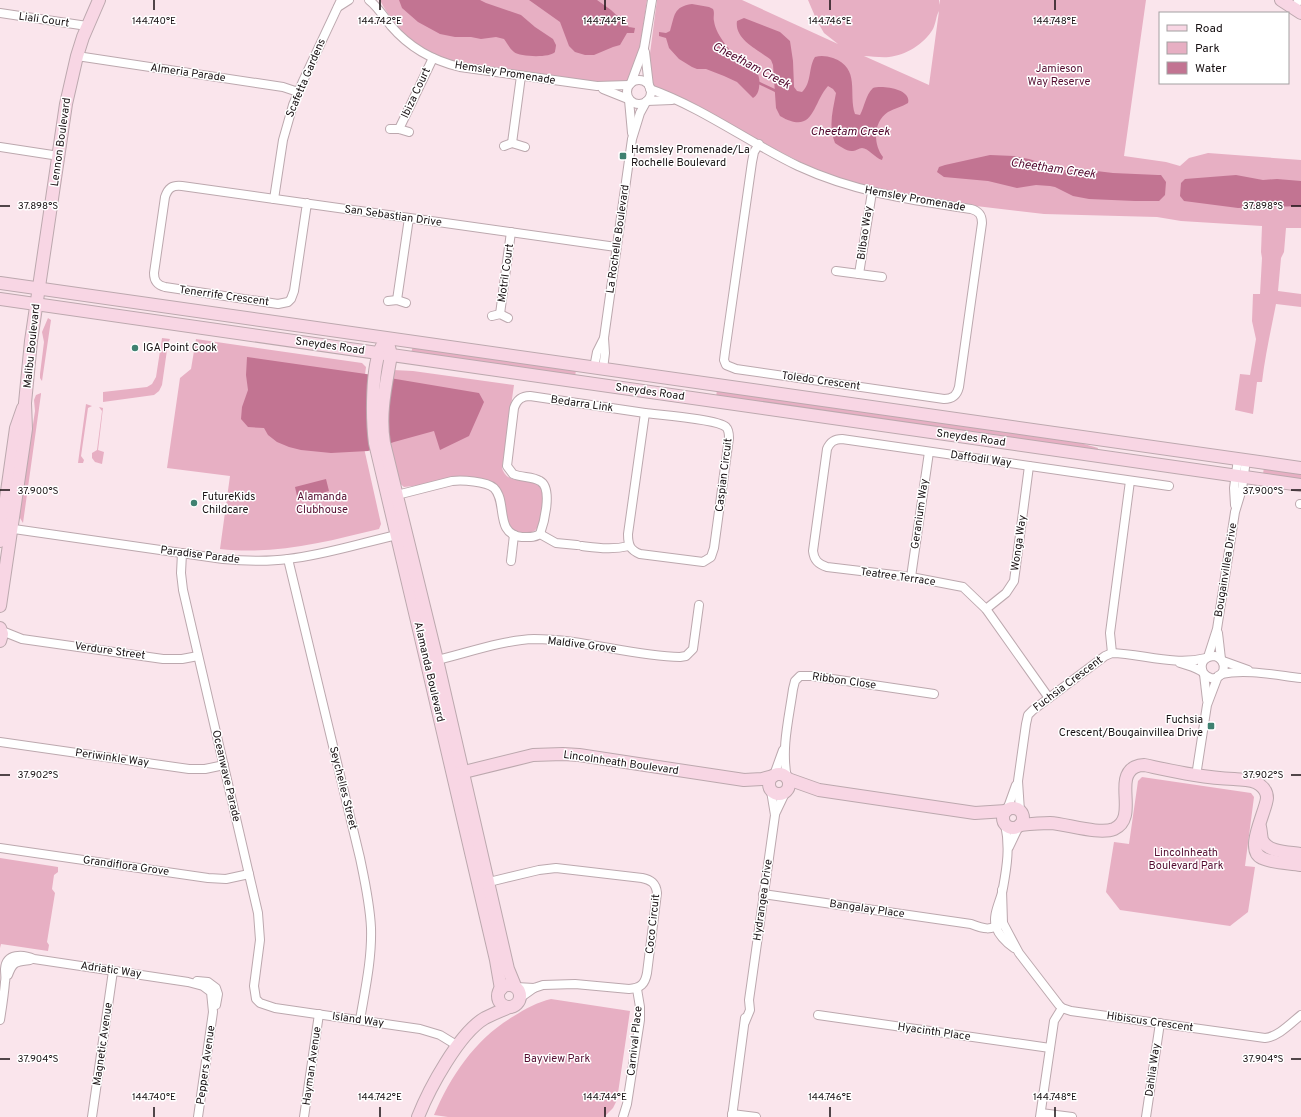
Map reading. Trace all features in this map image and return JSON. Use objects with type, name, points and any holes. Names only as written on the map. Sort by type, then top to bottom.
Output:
[{"type":"street","name":"Lennon Boulevard","points":[[38,289],[69,88],[77,56],[87,26],[99,0]]},
{"type":"street","name":"Scafetta Gardens","points":[[274,199],[283,140],[289,116],[298,92],[339,4],[349,0]]},
{"type":"street","name":"Hemsley Promenade","points":[[369,0],[383,13],[404,39],[416,48],[433,58],[460,67],[597,86],[630,84]]},
{"type":"street","name":"Hemsley Promenade","points":[[378,0],[383,13]]},
{"type":"street","points":[[644,48],[646,74],[651,93],[646,101],[639,104],[632,102],[629,99],[627,91],[644,48],[652,0]]},
{"type":"street","points":[[1281,0],[1298,7]]},
{"type":"street","name":"Liali Court","points":[[0,13],[87,26]]},
{"type":"street","name":"Almeria Parade","points":[[77,56],[283,87],[298,92]]},
{"type":"street","name":"Ibiza Court","points":[[399,129],[433,58]]},
{"type":"street","points":[[521,76],[508,145],[525,147]]},
{"type":"street","points":[[630,84],[634,81],[641,81],[647,84],[650,88]]},
{"type":"street","name":"Hemsley Promenade","points":[[597,86],[629,99]]},
{"type":"street","name":"Hemsley Promenade","points":[[650,88],[693,107],[812,172],[872,192],[900,198],[971,208],[980,214]]},
{"type":"street","name":"La Rochelle Boulevard","points":[[629,99],[632,140]]},
{"type":"street","name":"Hemsley Promenade","points":[[646,101],[677,101]]},
{"type":"street","name":"La Rochelle Boulevard","points":[[599,368],[598,352],[604,338],[632,140],[640,114],[646,101]]},
{"type":"street","name":"Ibiza Court","points":[[390,129],[399,129],[410,132]]},
{"type":"street","name":"Toledo Crescent","points":[[759,144],[754,152],[752,162],[725,352],[726,365],[732,368],[944,399],[954,397],[957,394],[959,387],[982,223],[980,214]]},
{"type":"street","points":[[0,147],[59,156]]},
{"type":"street","name":"San Sebastian Drive","points":[[170,188],[182,186],[616,247]]},
{"type":"street","name":"Tenerrife Crescent","points":[[170,188],[165,197],[154,273],[155,281],[161,286],[168,288],[278,304],[288,302],[293,295],[307,203]]},
{"type":"street","name":"Bilbao Way","points":[[859,274],[872,192]]},
{"type":"street","points":[[397,300],[409,218]]},
{"type":"street","name":"Motril Court","points":[[508,318],[496,315],[511,232]]},
{"type":"street","name":"Bilbao Way","points":[[836,271],[882,277]]},
{"type":"street","name":"Sneydes Road","points":[[0,283],[1301,468]]},
{"type":"street","name":"Malibu Boulevard","points":[[0,606],[6,528],[26,429],[25,403],[30,341],[38,289]]},
{"type":"street","name":"Sneydes Road","points":[[0,299],[1301,485]]},
{"type":"street","points":[[388,301],[397,300],[406,303]]},
{"type":"street","points":[[378,353],[387,338]]},
{"type":"street","points":[[387,338],[391,355]]},
{"type":"street","name":"Alamanda Boulevard","points":[[378,353],[382,372]]},
{"type":"street","name":"Alamanda Boulevard","points":[[391,355],[382,372],[372,418],[373,429],[381,452],[402,534],[483,883],[508,969],[517,990]]},
{"type":"street","points":[[597,384],[599,368]]},
{"type":"street","name":"Bedarra Link","points":[[540,534],[547,496],[546,487],[543,483],[537,480],[513,474],[507,466],[514,408],[519,399],[524,396],[530,396],[645,413]]},
{"type":"street","points":[[392,496],[452,481],[460,480],[486,484],[495,489],[505,526],[510,534],[531,537],[540,534],[556,543],[606,549],[616,549],[629,546],[628,534],[645,413]]},
{"type":"street","name":"Caspian Circuit","points":[[629,546],[632,550],[640,554],[703,562],[711,557],[714,548],[730,438],[727,428],[719,423],[645,413]]},
{"type":"street","name":"Daffodil Way","points":[[832,442],[837,439],[842,439],[1169,486]]},
{"type":"street","name":"Teatree Terrace","points":[[832,442],[827,449],[813,551],[814,557],[820,565],[911,577],[963,587],[986,609],[1049,698]]},
{"type":"street","name":"Geranium Way","points":[[911,577],[929,452]]},
{"type":"street","name":"Bougainvillea Drive","points":[[1207,657],[1217,628],[1235,512],[1242,489],[1239,475],[1242,460]]},
{"type":"street","name":"Wonga Way","points":[[986,609],[1006,593],[1014,581],[1029,466]]},
{"type":"street","points":[[1112,653],[1110,632],[1130,481]]},
{"type":"street","name":"Malibu Boulevard","points":[[0,541],[6,528]]},
{"type":"street","name":"Paradise Parade","points":[[6,528],[242,561],[288,559],[402,534]]},
{"type":"street","points":[[511,561],[514,535]]},
{"type":"street","name":"Oceanwave Parade","points":[[182,553],[181,580],[258,913],[260,940],[254,986],[256,999]]},
{"type":"street","name":"Seychelles Street","points":[[288,559],[369,900],[371,929],[370,952],[360,1020]]},
{"type":"street","name":"Maldive Grove","points":[[431,662],[505,643],[534,640],[564,642],[680,657],[686,656],[693,649],[699,605]]},
{"type":"street","name":"Bougainvillea Drive","points":[[1217,628],[1219,650],[1222,660]]},
{"type":"street","name":"Verdure Street","points":[[0,633],[22,639],[163,659],[182,659],[198,656]]},
{"type":"street","name":"Fuchsia Crescent","points":[[1020,811],[1018,781],[1028,715],[1105,656],[1112,653],[1174,661],[1194,667],[1204,673]]},
{"type":"street","points":[[1196,776],[1207,705],[1202,665],[1207,657],[1215,656],[1255,672]]},
{"type":"street","name":"Fuchsia Crescent","points":[[1174,661],[1197,660],[1207,657]]},
{"type":"street","points":[[1207,705],[1224,668],[1222,660]]},
{"type":"street","points":[[1204,673],[1211,678],[1229,672],[1255,672],[1301,678]]},
{"type":"street","name":"Ribbon Close","points":[[787,779],[785,744],[793,688],[795,681],[800,676],[812,676],[934,694]]},
{"type":"street","name":"Periwinkle Way","points":[[0,742],[189,768],[205,769],[224,765]]},
{"type":"street","name":"Ribbon Close","points":[[773,775],[785,744]]},
{"type":"street","name":"Lincolnheath Boulevard","points":[[458,774],[533,756],[564,754],[744,780],[762,779],[773,775]]},
{"type":"street","points":[[819,790],[786,792],[778,795],[770,791],[768,784],[773,775],[781,774],[787,779],[819,790],[975,813],[1012,828],[1019,825],[1050,823],[1104,831],[1115,828],[1123,822],[1125,813],[1126,778],[1129,772],[1135,767],[1144,765],[1196,776],[1250,780],[1259,784],[1265,790],[1267,798],[1256,837],[1255,847],[1257,853],[1262,858],[1301,865]]},
{"type":"street","points":[[786,792],[789,786],[787,779]]},
{"type":"street","name":"Lincolnheath Boulevard","points":[[744,780],[770,791]]},
{"type":"street","name":"Fuchsia Crescent","points":[[1006,810],[1018,781]]},
{"type":"street","name":"Hydrangea Drive","points":[[770,791],[775,815]]},
{"type":"street","name":"Hydrangea Drive","points":[[732,1115],[746,1022],[750,1010],[750,986],[775,815],[786,792]]},
{"type":"street","points":[[975,813],[1013,808],[1050,823]]},
{"type":"street","points":[[1006,810],[1003,816],[1008,849],[998,924],[1052,997],[1062,1008],[1054,1021],[1041,1115],[1072,1117]]},
{"type":"street","points":[[1008,849],[1023,819],[1020,811]]},
{"type":"street","points":[[1260,826],[1263,841],[1269,848],[1301,854]]},
{"type":"street","name":"Grandiflora Grove","points":[[1,848],[213,878],[233,878],[250,874]]},
{"type":"street","points":[[1262,858],[1269,848]]},
{"type":"street","name":"Coco Circuit","points":[[483,883],[539,870],[556,868],[649,880],[654,883],[658,893],[645,980],[642,986],[637,989]]},
{"type":"street","name":"Alamanda Boulevard","points":[[483,883],[496,960],[499,991]]},
{"type":"street","name":"Bangalay Place","points":[[764,894],[971,924],[998,924]]},
{"type":"street","name":"Adriatic Way","points":[[0,1020],[6,980],[6,966],[18,955],[34,959],[188,982],[213,990]]},
{"type":"street","name":"Magnetic Avenue","points":[[92,1117],[113,970]]},
{"type":"street","points":[[485,1018],[499,991],[509,985],[517,990],[534,988],[543,985],[567,984],[637,989]]},
{"type":"street","points":[[517,990],[534,988]]},
{"type":"street","name":"Carnival Place","points":[[623,1117],[627,1104],[640,1020],[640,1007],[637,989]]},
{"type":"street","name":"Peppers Avenue","points":[[198,1117],[213,1012],[213,990]]},
{"type":"street","points":[[418,1117],[433,1084],[471,1029],[485,1018],[517,1004],[517,990]]},
{"type":"street","points":[[499,991],[499,1000],[501,1003],[507,1007],[510,1007]]},
{"type":"street","name":"Island Way","points":[[256,999],[260,1003],[275,1008],[427,1031],[440,1035],[458,1046]]},
{"type":"street","name":"Hibiscus Crescent","points":[[1062,1008],[1071,1011],[1269,1038],[1301,1015]]},
{"type":"street","name":"Hayman Avenue","points":[[304,1117],[319,1014]]},
{"type":"street","name":"Hyacinth Place","points":[[818,1015],[1050,1048]]},
{"type":"street","name":"Dahlia Way","points":[[1146,1117],[1160,1023]]},
{"type":"street","points":[[732,1115],[756,1117]]},
{"type":"green space","points":[[380,0],[647,0],[639,54],[628,81],[616,85],[460,63],[447,59],[434,54],[412,41],[394,23]]},
{"type":"green space","name":"Jamieson Way Reserve","points":[[657,0],[742,0],[838,44],[824,33],[808,0],[939,0],[939,5],[940,0],[1146,0],[1124,156],[1166,162],[1180,166],[1189,158],[1208,153],[1301,160],[1301,228],[1286,228],[1278,291],[1301,294],[1301,307],[1276,304],[1262,382],[1257,382],[1253,414],[1235,410],[1240,374],[1250,375],[1256,339],[1252,321],[1253,294],[1260,294],[1262,226],[1181,221],[1157,217],[1044,214],[898,195],[846,181],[808,166],[698,106],[654,87],[652,84],[649,61]],"holes":[[[939,11],[929,85],[864,56],[889,57],[902,54],[914,48],[920,44],[933,29]]]},
{"type":"green space","points":[[48,318],[51,320],[42,381],[40,374],[44,342],[42,332]]},
{"type":"green space","points":[[162,338],[170,339],[168,343],[162,385],[159,391],[154,395],[103,402],[103,392],[147,387],[152,384],[156,377]]},
{"type":"green space","name":"Alamanda Clubhouse","points":[[196,339],[362,363],[366,367],[361,406],[364,448],[381,524],[379,529],[320,543],[281,549],[220,549],[230,476],[167,468],[180,378],[191,369]]},
{"type":"green space","points":[[413,346],[576,370],[575,377],[411,353]]},
{"type":"green space","points":[[393,370],[413,371],[514,385],[502,468],[509,478],[532,482],[541,488],[543,493],[543,501],[540,522],[534,531],[525,533],[510,528],[494,484],[421,485],[404,487],[398,482],[390,449]]},
{"type":"green space","points":[[717,390],[1077,442],[1098,448],[1097,451],[716,397]]},
{"type":"green space","points":[[41,393],[23,523],[20,518],[20,511],[35,411],[34,400],[36,395]]},
{"type":"green space","points":[[86,404],[92,406],[88,408],[81,456],[84,460],[83,463],[78,463]]},
{"type":"green space","points":[[99,407],[103,408],[98,450],[104,452],[102,464],[95,462],[92,458],[92,453],[97,450],[102,411]]},
{"type":"green space","points":[[1264,467],[1301,472],[1301,480],[1263,474]]},
{"type":"green space","name":"Lincolnheath Boulevard Park","points":[[1142,777],[1251,793],[1254,797],[1245,866],[1255,867],[1248,912],[1230,926],[1120,910],[1106,892],[1114,842],[1129,844],[1138,781]]},
{"type":"green space","points":[[0,858],[58,867],[58,872],[54,875],[52,889],[55,893],[47,942],[49,945],[48,951],[1,944],[0,948]]},
{"type":"green space","name":"Bayview Park","points":[[551,999],[630,1011],[617,1100],[613,1108],[604,1117],[448,1117],[434,1115],[448,1086],[476,1046],[500,1025],[536,1004]]},
{"type":"water","points":[[399,0],[480,0],[521,15],[553,39],[556,45],[555,52],[541,56],[522,55],[513,51],[504,39],[496,37],[481,39],[471,37],[455,37],[440,34],[418,22],[402,8]]},
{"type":"water","points":[[529,0],[597,0],[611,10],[629,27],[635,28],[634,33],[627,33],[620,45],[594,55],[585,55],[575,52],[569,46],[560,22]]},
{"type":"water","points":[[692,4],[713,9],[715,27],[723,41],[735,54],[748,62],[757,72],[759,88],[757,94],[753,98],[737,82],[706,69],[697,69],[679,59],[669,48],[666,38],[659,36],[659,32],[666,33],[670,31],[674,16],[681,7]]},
{"type":"water","name":"Cheetam Creek","points":[[744,18],[780,32],[790,41],[793,61],[794,87],[797,91],[802,92],[805,88],[809,80],[811,66],[815,57],[826,56],[842,62],[847,68],[852,82],[853,106],[855,114],[860,115],[868,94],[873,88],[883,87],[895,89],[905,94],[908,98],[908,103],[888,112],[879,121],[876,140],[877,146],[883,157],[882,160],[864,148],[848,151],[835,143],[831,124],[836,93],[828,86],[815,109],[806,120],[800,122],[791,121],[780,116],[776,108],[773,65],[771,60],[748,44],[739,34],[737,21]]},
{"type":"water","points":[[990,155],[1014,156],[1029,159],[1064,170],[1088,170],[1113,173],[1161,175],[1166,182],[1165,195],[1159,201],[1089,199],[1073,196],[1050,186],[1036,185],[1017,188],[988,181],[944,177],[937,172],[939,167],[945,165]]},
{"type":"water","points":[[1236,175],[1263,180],[1277,179],[1301,181],[1301,206],[1238,208],[1184,201],[1180,196],[1181,183],[1185,179]]},
{"type":"water","points":[[247,357],[366,374],[479,393],[484,402],[469,436],[440,450],[434,431],[368,451],[331,453],[301,450],[277,442],[268,435],[264,428],[248,427],[241,419],[242,407],[248,390],[246,375]]},
{"type":"water","points":[[326,479],[329,491],[311,496],[310,493],[297,496],[295,487]]},
{"type":"waterway","name":"Cheetham Creek","points":[[757,82],[776,91]]},
{"type":"place","name":"Hemsley Promenade/La Rochelle Boulevard","points":[[623,156]]},
{"type":"place","name":"IGA Point Cook","points":[[135,348]]},
{"type":"place","name":"FutureKids Childcare","points":[[194,503]]},
{"type":"place","name":"Fuchsia Crescent/Bougainvillea Drive","points":[[1211,726]]}]
